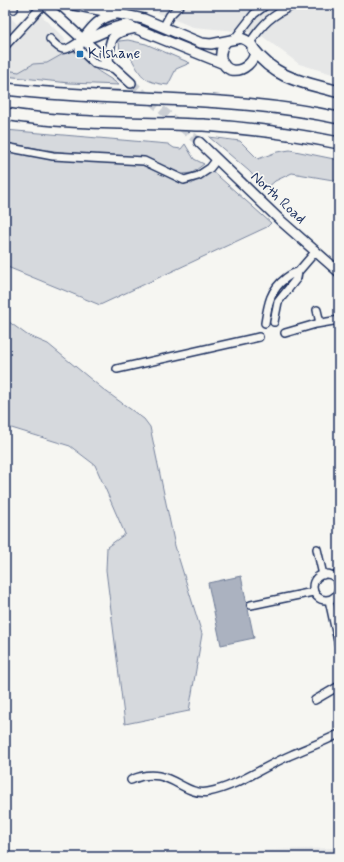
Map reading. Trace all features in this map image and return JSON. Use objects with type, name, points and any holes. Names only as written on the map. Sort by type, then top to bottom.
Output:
[{"type":"highway","points":[[252,46],[266,65],[274,71],[287,77],[339,92]]},
{"type":"highway","points":[[5,89],[52,94],[236,102],[339,118]]},
{"type":"highway","points":[[5,114],[66,121],[203,125],[249,129],[339,143]]},
{"type":"main road","points":[[44,5],[131,83]]},
{"type":"main road","points":[[74,5],[138,17],[164,26],[201,43],[211,44],[227,41],[236,37],[241,38],[252,46],[252,60],[245,68],[234,70],[224,64],[127,25],[111,27],[94,38],[83,39]]},
{"type":"main road","points":[[83,39],[93,25],[102,19],[118,14]]},
{"type":"main road","points":[[108,62],[110,41],[114,36],[124,30],[138,29]]},
{"type":"main road","points":[[224,64],[221,54],[227,41]]},
{"type":"main road","name":"North Road","points":[[198,142],[339,272]]},
{"type":"street","points":[[5,46],[44,5]]},
{"type":"street","points":[[164,26],[170,15],[180,5]]},
{"type":"street","points":[[236,37],[254,14],[266,5]]},
{"type":"street","points":[[252,46],[266,22],[275,14],[294,5]]},
{"type":"street","points":[[50,39],[58,49],[63,49],[83,39]]},
{"type":"street","points":[[83,39],[78,49],[95,64],[116,69]]},
{"type":"street","points":[[5,147],[53,156],[144,161],[184,180],[198,176],[217,159]]},
{"type":"street","points":[[274,322],[278,302],[297,278],[298,272],[316,251]]},
{"type":"street","points":[[265,323],[268,304],[272,292],[293,273],[298,272]]},
{"type":"street","points":[[317,310],[320,323]]},
{"type":"street","points":[[285,333],[320,323],[339,320]]},
{"type":"street","points":[[117,369],[259,337]]},
{"type":"street","points":[[317,549],[323,575]]},
{"type":"street","points":[[323,575],[332,576],[339,586],[338,594],[329,600],[319,598],[314,592],[313,587],[316,579],[323,575]]},
{"type":"street","points":[[251,605],[314,592]]},
{"type":"street","points":[[329,600],[339,646]]},
{"type":"street","points":[[315,700],[339,686]]},
{"type":"street","points":[[131,780],[139,776],[153,775],[170,778],[194,791],[207,793],[224,788],[291,754],[339,734]]},
{"type":"shaded area","points":[[117,5],[339,5],[339,76],[299,64],[258,33],[193,27],[147,9]]},
{"type":"shaded area","points":[[6,13],[17,24],[28,13],[34,20],[39,16],[42,16],[65,39],[64,45],[68,53],[22,79],[5,76]]},
{"type":"shaded area","points":[[128,40],[146,44],[190,63],[176,69],[168,85],[152,82],[139,72],[129,54],[120,52],[119,41]]},
{"type":"shaded area","points":[[70,50],[119,85],[69,83],[5,76],[5,70],[19,72],[33,64],[47,63]]},
{"type":"shaded area","points":[[5,130],[168,144],[174,148],[181,149],[185,144],[194,159],[204,164],[192,173],[182,174],[145,159],[60,152],[5,143]]},
{"type":"shaded area","points":[[209,137],[240,141],[258,159],[277,152],[290,150],[339,160],[339,181],[292,173],[275,181],[266,189],[249,171]]},
{"type":"shaded area","points":[[5,150],[60,159],[142,165],[182,182],[192,184],[210,169],[271,223],[267,227],[100,305],[5,266]]},
{"type":"shaded area","points":[[5,319],[27,335],[48,344],[104,390],[144,419],[150,427],[175,546],[202,634],[189,711],[125,724],[106,570],[107,547],[125,534],[95,465],[70,446],[5,426]]},
{"type":"shaded area","points":[[241,576],[254,638],[221,645],[208,583]]},
{"type":"shaded area","points":[[339,848],[339,857],[244,857],[244,851]]},
{"type":"tunnel","points":[[131,83],[199,142]]},
{"type":"place","name":"Kilshane","points":[[80,54]]}]
